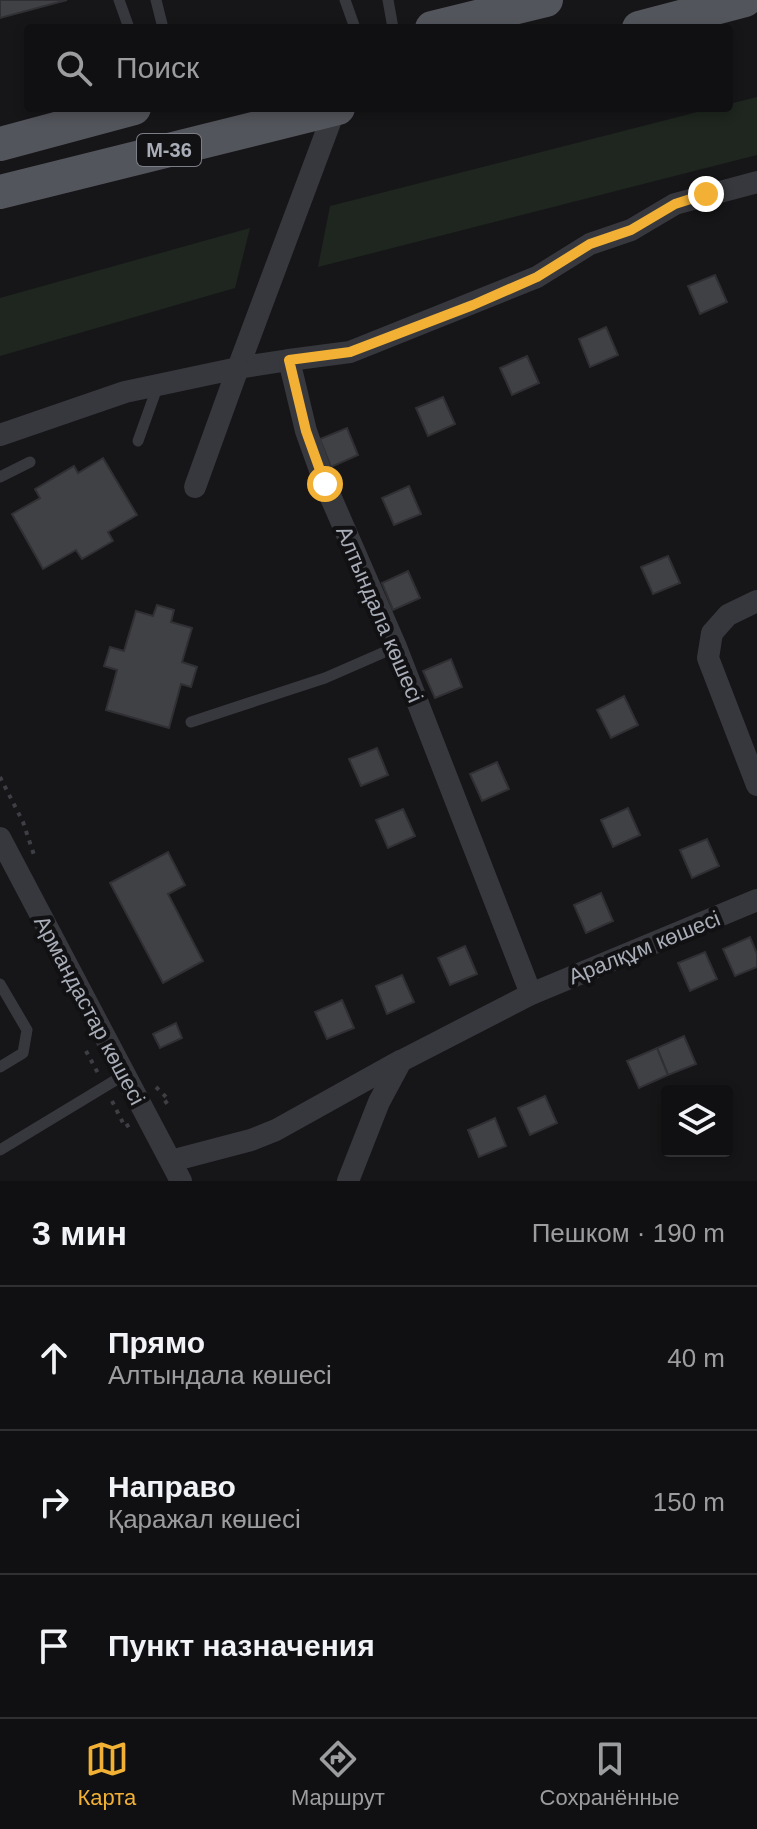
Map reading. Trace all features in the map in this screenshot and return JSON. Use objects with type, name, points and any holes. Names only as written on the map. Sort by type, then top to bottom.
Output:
[{"type":"main road","points":[[448,24],[546,0]]},
{"type":"main road","points":[[654,24],[745,0]]},
{"type":"main road","name":"M-36","points":[[0,144],[119,112]]},
{"type":"main road","name":"M-36","points":[[0,192],[321,112]]},
{"type":"street","points":[[195,487],[335,112]]},
{"type":"street","points":[[0,435],[125,392],[238,368],[350,352],[537,277],[590,244],[631,230],[675,204],[757,182]]},
{"type":"street","name":"Алтындала көшесі","points":[[289,360],[306,431],[325,484],[396,647],[531,994]]},
{"type":"street","points":[[757,601],[728,615],[712,633],[708,658],[757,785]]},
{"type":"street","name":"Армандастар көшесі","points":[[0,838],[176,1171]]},
{"type":"street","name":"Аралқұм көшесі","points":[[176,1171],[276,1130],[531,994],[757,900]]},
{"type":"street","points":[[348,1181],[379,1102],[401,1061]]},
{"type":"lane","points":[[119,0],[128,24]]},
{"type":"lane","points":[[156,0],[162,24]]},
{"type":"lane","points":[[345,0],[354,24]]},
{"type":"lane","points":[[388,0],[392,24]]},
{"type":"lane","points":[[138,441],[158,385]]},
{"type":"lane","points":[[0,477],[30,462]]},
{"type":"lane","points":[[191,722],[325,678],[396,647]]},
{"type":"lane","points":[[0,984],[27,1030],[23,1053],[0,1067]]},
{"type":"lane","points":[[0,1150],[124,1075]]},
{"type":"shaded area","points":[[757,97],[757,155],[318,267],[330,206],[697,112],[733,112],[733,103]]},
{"type":"shaded area","points":[[250,228],[235,288],[0,356],[0,298]]},
{"type":"building","points":[[0,0],[67,0],[0,18]]},
{"type":"building","points":[[715,275],[727,302],[700,314],[688,286]]},
{"type":"building","points":[[606,327],[618,355],[590,367],[579,339]]},
{"type":"building","points":[[527,356],[539,383],[512,395],[500,368]]},
{"type":"building","points":[[443,397],[455,424],[428,436],[416,408]]},
{"type":"building","points":[[347,428],[358,455],[331,467],[320,439]]},
{"type":"building","points":[[103,458],[137,515],[108,532],[113,541],[82,559],[76,550],[43,569],[12,514],[40,498],[35,489],[74,466],[78,473]]},
{"type":"building","points":[[409,486],[421,514],[394,525],[382,498]]},
{"type":"building","points":[[668,556],[680,583],[653,594],[641,567]]},
{"type":"building","points":[[408,571],[420,598],[393,610],[382,583]]},
{"type":"building","points":[[157,605],[174,610],[171,622],[192,628],[182,662],[197,667],[191,687],[181,684],[169,728],[106,710],[117,670],[104,666],[110,647],[124,651],[136,611],[153,616]]},
{"type":"building","points":[[451,659],[462,687],[435,698],[423,671]]},
{"type":"building","points":[[624,696],[638,725],[611,738],[597,710]]},
{"type":"building","points":[[377,748],[388,775],[361,786],[349,759]]},
{"type":"building","points":[[497,762],[509,789],[482,801],[470,774]]},
{"type":"building","points":[[628,808],[640,835],[613,847],[601,820]]},
{"type":"building","points":[[403,809],[415,836],[388,848],[376,820]]},
{"type":"building","points":[[707,839],[719,866],[692,878],[680,850]]},
{"type":"building","points":[[168,852],[185,885],[168,894],[203,961],[163,983],[110,883]]},
{"type":"building","points":[[601,893],[613,921],[586,933],[574,905]]},
{"type":"building","points":[[750,937],[757,954],[757,967],[735,976],[723,949]]},
{"type":"building","points":[[465,946],[477,974],[450,985],[438,958]]},
{"type":"building","points":[[705,952],[717,979],[690,991],[678,963]]},
{"type":"building","points":[[402,975],[414,1002],[387,1014],[376,986]]},
{"type":"building","points":[[342,1000],[354,1028],[327,1039],[315,1012]]},
{"type":"building","points":[[176,1023],[182,1038],[160,1048],[153,1034]]},
{"type":"building","points":[[684,1036],[696,1064],[668,1075],[657,1048]]},
{"type":"building","points":[[657,1048],[668,1075],[639,1088],[627,1061]]},
{"type":"building","points":[[545,1096],[557,1123],[530,1135],[518,1108]]},
{"type":"building","points":[[495,1118],[506,1146],[479,1157],[468,1130]]},
{"type":"route","points":[[325,484],[306,431],[289,360],[350,352],[473,305],[537,277],[590,244],[631,230],[675,204],[706,194]]}]
